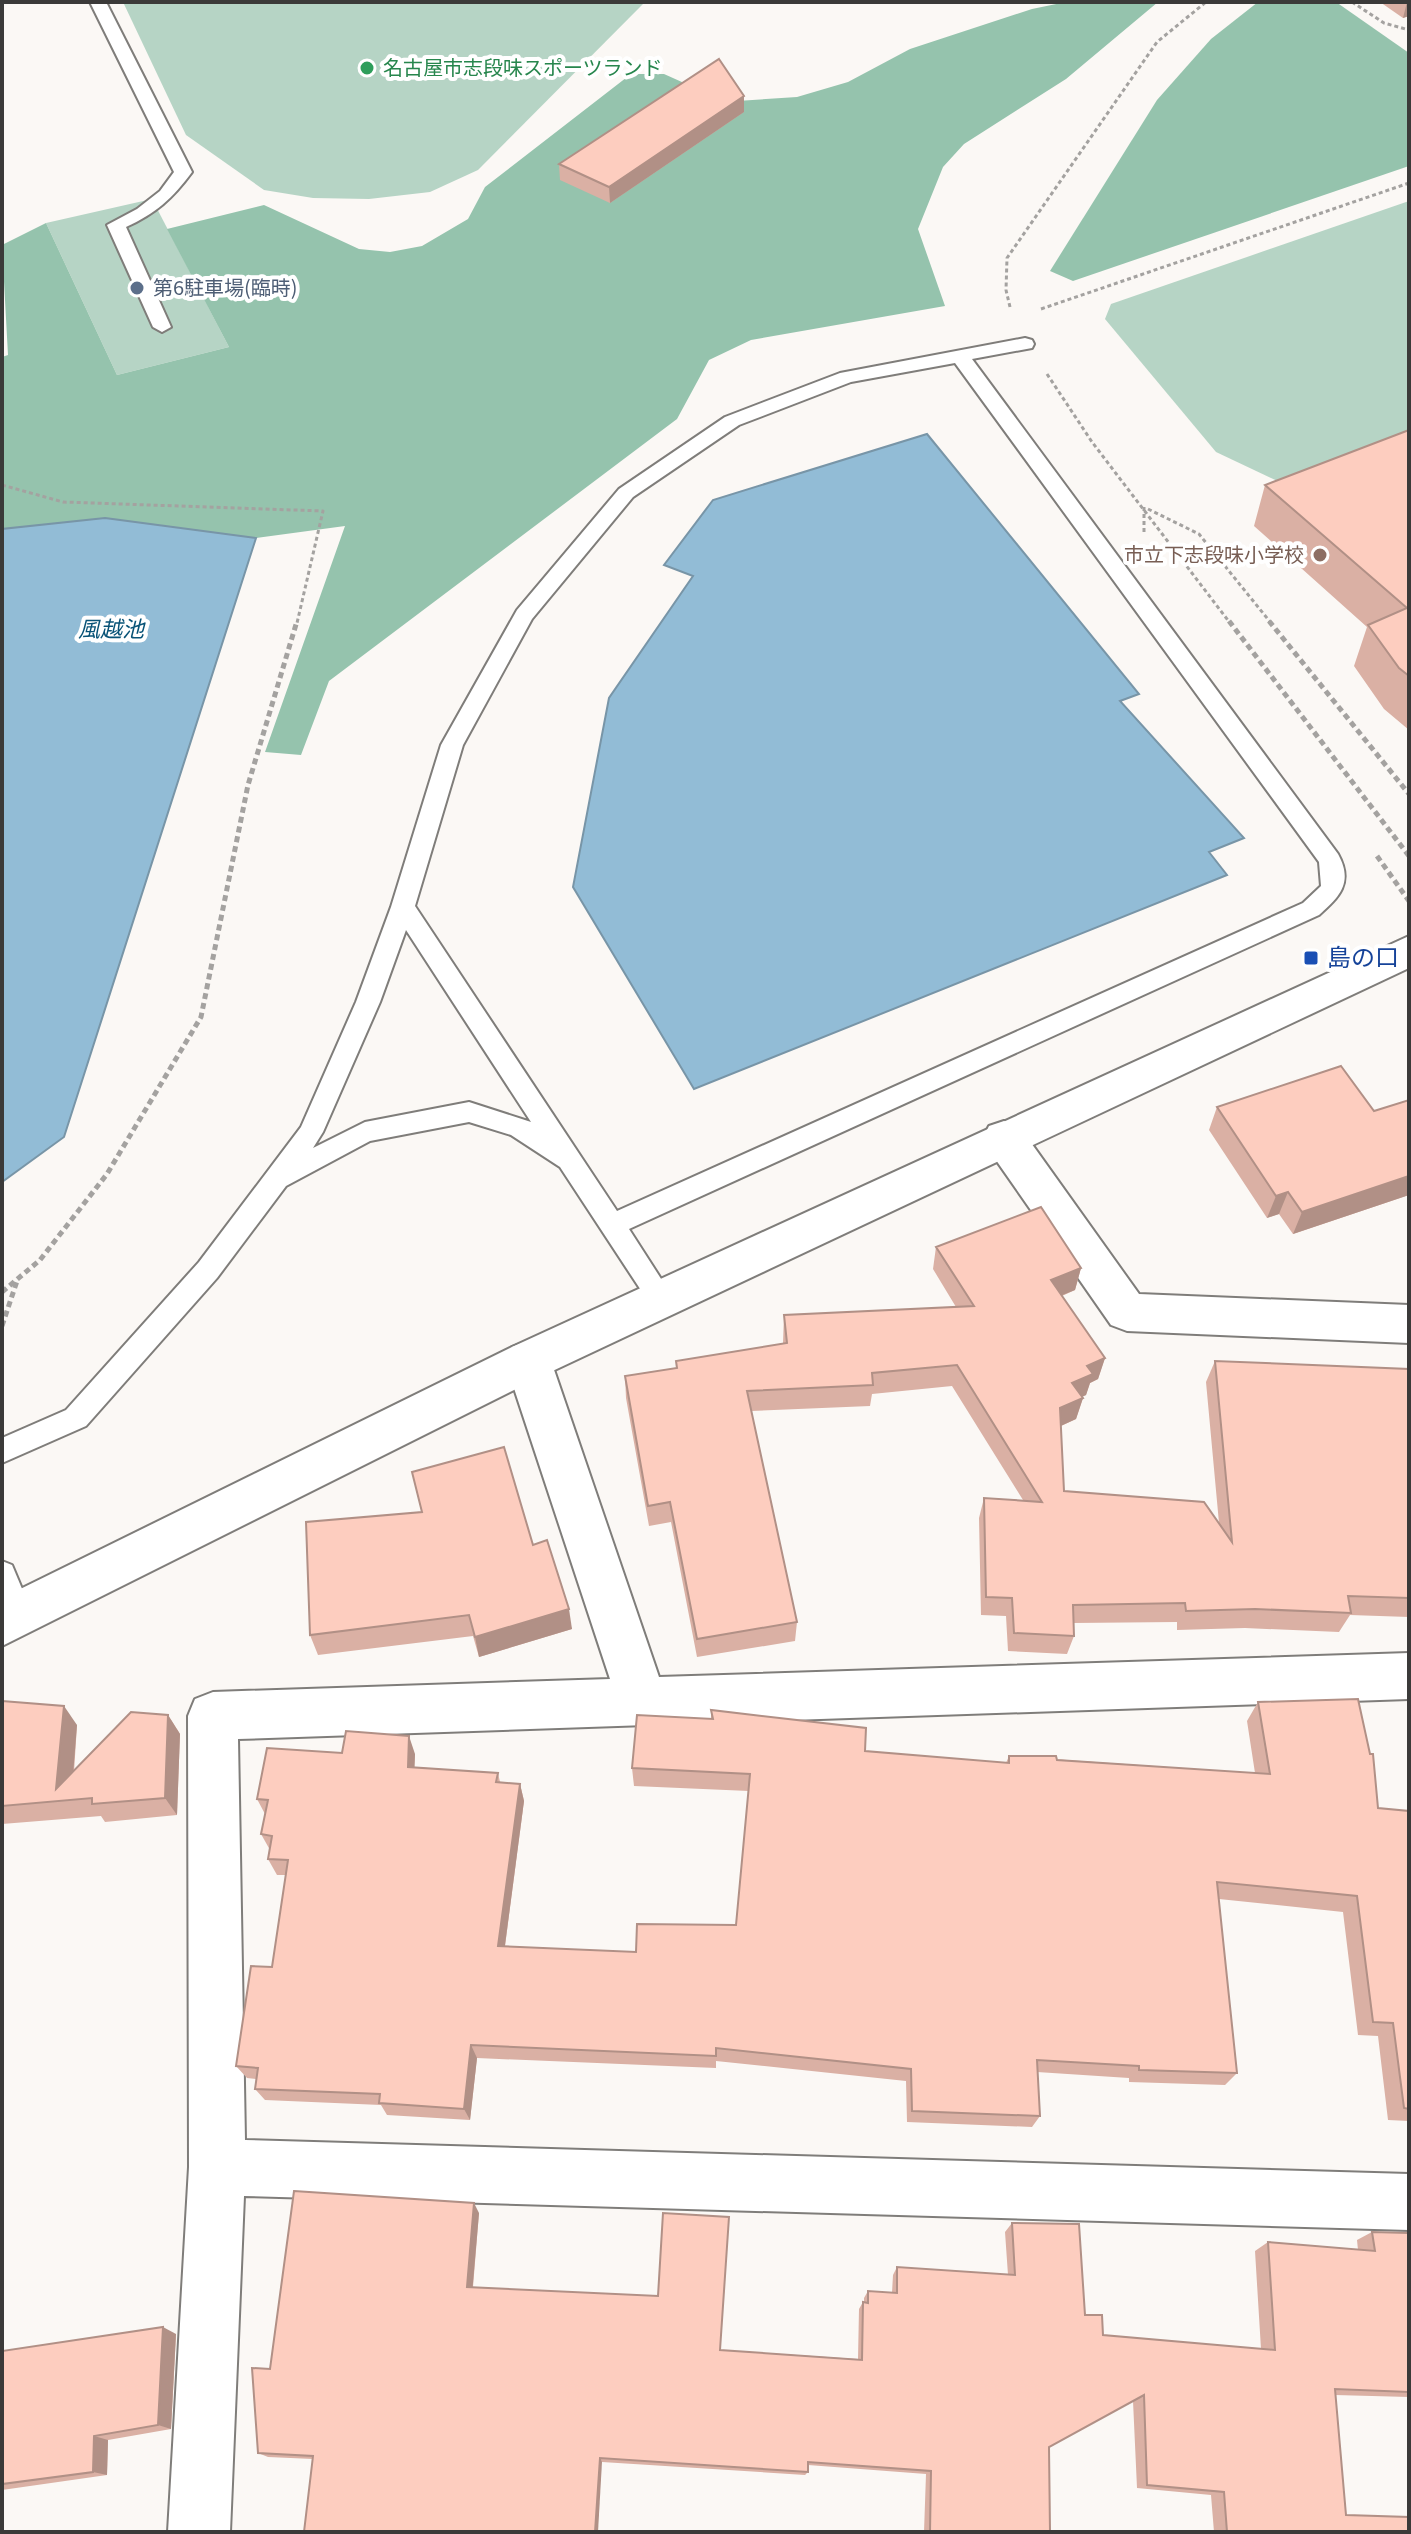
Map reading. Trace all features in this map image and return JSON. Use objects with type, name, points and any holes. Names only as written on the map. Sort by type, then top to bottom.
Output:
[{"type":"street","points":[[11,1619],[528,1361],[1409,951]]},
{"type":"street","points":[[1004,1138],[1127,1312],[1409,1324]]},
{"type":"street","points":[[528,1361],[642,1701]]},
{"type":"street","points":[[199,2532],[217,2167],[213,1716],[1409,1676]]},
{"type":"street","points":[[217,2167],[1409,2202]]},
{"type":"lane","points":[[98,2],[183,172],[166,195],[143,213],[116,225],[162,327]]},
{"type":"lane","points":[[2,1451],[76,1418],[208,1270],[311,1132],[368,1002],[403,907],[452,745],[524,615],[626,493],[732,421],[847,377],[1025,344]]},
{"type":"lane","points":[[613,1225],[1311,909],[1333,889],[1330,860],[960,356]]},
{"type":"lane","points":[[403,907],[661,1299]]},
{"type":"lane","points":[[275,1181],[365,1132],[469,1112],[519,1127],[575,1166]]},
{"type":"lane","points":[[2,1574],[11,1619]]},
{"type":"path","points":[[1206,2],[1157,42],[1007,258],[1006,290],[1018,335],[1092,442],[1409,856]]},
{"type":"path","points":[[1352,2],[1384,23],[1409,30]]},
{"type":"path","points":[[1014,319],[1409,183]]},
{"type":"path","points":[[2,485],[63,502],[323,511],[301,608],[248,785],[201,1017],[107,1174],[40,1260],[2,1292]]},
{"type":"path","points":[[1144,506],[1199,534],[1409,794]]},
{"type":"path","points":[[2,1326],[18,1279]]},
{"type":"green space","name":"名古屋市志段味スポーツランド","points":[[123,2],[645,2],[478,170],[430,192],[369,199],[313,198],[264,190],[186,135]]},
{"type":"green space","points":[[1066,2],[1158,2],[1066,79],[964,144],[943,167],[918,229],[945,306],[751,340],[709,360],[677,419],[329,681],[301,755],[265,752],[345,526],[256,538],[105,518],[2,529],[2,357],[8,355],[2,245],[46,223],[117,375],[229,347],[167,229],[264,205],[359,249],[390,252],[422,246],[468,219],[485,187],[631,74],[664,74],[711,95],[737,101],[797,97],[848,82],[910,49],[1032,9]]},
{"type":"green space","points":[[1258,2],[1336,2],[1409,53],[1409,166],[1073,281],[1050,271],[1157,100],[1211,39]]},
{"type":"green space","name":"第6駐車場(臨時)","points":[[152,199],[229,347],[117,375],[46,223]]},
{"type":"green space","points":[[1409,201],[1409,438],[1286,485],[1216,452],[1105,319],[1111,304]]},
{"type":"water","points":[[927,434],[1139,694],[1120,701],[1244,838],[1209,852],[1227,875],[694,1089],[573,887],[609,698],[693,576],[664,565],[713,500]]},
{"type":"water","name":"風越池","points":[[105,518],[256,538],[64,1137],[2,1182],[2,529]]},
{"type":"building","points":[[719,59],[744,96],[609,187],[559,164]]},
{"type":"building","points":[[1409,430],[1409,676],[1399,668],[1368,625],[1407,608],[1265,485]]},
{"type":"building","points":[[1341,1066],[1374,1111],[1409,1100],[1409,1176],[1302,1212],[1288,1192],[1276,1196],[1217,1107]]},
{"type":"building","points":[[1041,1207],[1081,1268],[1051,1280],[1105,1358],[1087,1366],[1093,1374],[1072,1383],[1083,1398],[1060,1408],[1064,1491],[1204,1502],[1232,1542],[1215,1361],[1409,1369],[1409,1598],[1348,1596],[1351,1613],[1255,1609],[1186,1611],[1185,1603],[1073,1605],[1074,1636],[1014,1633],[1012,1598],[986,1597],[984,1498],[1042,1502],[957,1365],[872,1373],[873,1385],[747,1391],[797,1622],[697,1639],[670,1502],[648,1506],[625,1376],[677,1368],[676,1361],[787,1343],[784,1315],[974,1306],[936,1247]]},
{"type":"building","points":[[504,1447],[533,1545],[547,1540],[569,1609],[475,1637],[469,1615],[310,1635],[306,1522],[422,1512],[412,1472]]},
{"type":"building","points":[[1358,1699],[1370,1754],[1373,1754],[1378,1808],[1409,1811],[1409,2109],[1404,2108],[1393,2023],[1373,2022],[1357,1896],[1217,1882],[1237,2073],[1139,2070],[1139,2066],[1037,2060],[1040,2116],[912,2111],[911,2069],[716,2048],[716,2056],[471,2045],[464,2109],[379,2103],[380,2094],[255,2089],[258,2068],[236,2066],[251,1966],[272,1967],[288,1860],[268,1859],[272,1836],[261,1834],[268,1800],[257,1799],[267,1748],[342,1753],[346,1731],[409,1736],[408,1767],[498,1773],[496,1782],[520,1784],[498,1946],[636,1952],[637,1924],[736,1925],[750,1774],[632,1768],[637,1715],[713,1719],[711,1710],[866,1728],[865,1751],[1009,1763],[1009,1756],[1056,1756],[1057,1760],[1270,1774],[1258,1702]]},
{"type":"building","points":[[2,1701],[64,1706],[56,1789],[131,1712],[168,1715],[165,1798],[92,1804],[92,1798],[2,1806]]},
{"type":"building","points":[[294,2191],[474,2203],[467,2287],[658,2296],[663,2213],[729,2217],[720,2350],[862,2360],[863,2302],[868,2303],[868,2291],[897,2293],[897,2267],[1015,2275],[1012,2223],[1079,2224],[1085,2315],[1102,2315],[1103,2335],[1275,2350],[1268,2242],[1375,2251],[1372,2232],[1409,2233],[1409,2392],[1335,2389],[1346,2515],[1409,2517],[1409,2532],[1227,2532],[1224,2492],[1147,2485],[1144,2395],[1049,2447],[1050,2532],[930,2532],[931,2471],[808,2462],[808,2472],[600,2458],[595,2532],[304,2532],[313,2456],[258,2453],[252,2368],[270,2369]]},
{"type":"building","points":[[163,2327],[158,2425],[94,2436],[93,2472],[2,2484],[2,2351]]},
{"type":"place","name":"名古屋市志段味スポーツランド","points":[[367,68]]},
{"type":"place","name":"第6駐車場(臨時)","points":[[137,288]]},
{"type":"place","name":"市立下志段味小学校","points":[[1320,555]]},
{"type":"place","name":"島の口","points":[[1311,958]]}]
